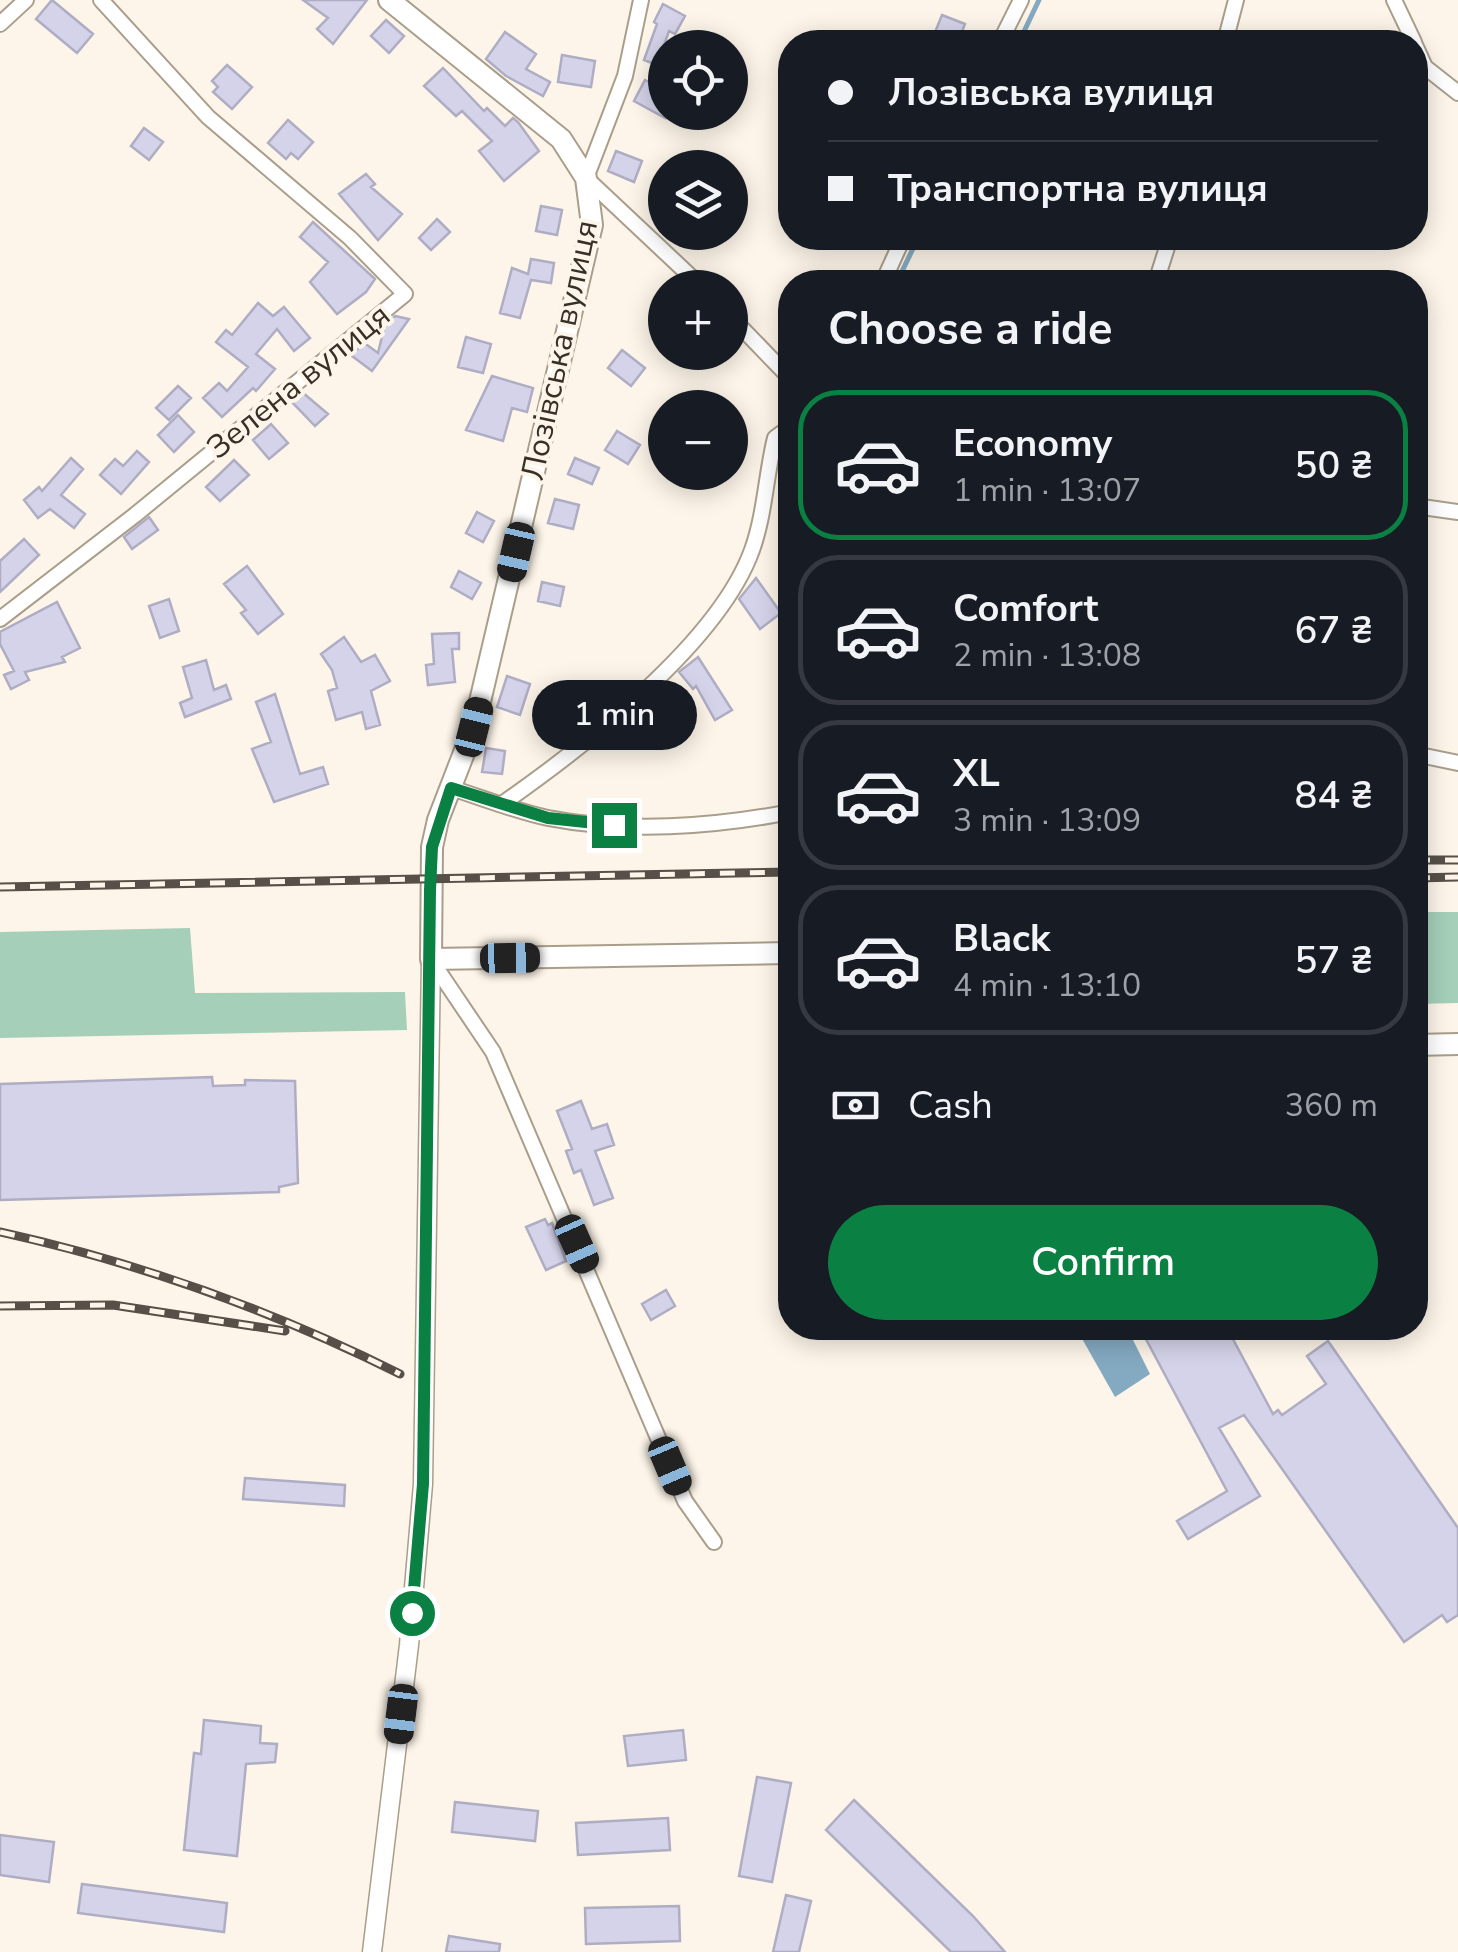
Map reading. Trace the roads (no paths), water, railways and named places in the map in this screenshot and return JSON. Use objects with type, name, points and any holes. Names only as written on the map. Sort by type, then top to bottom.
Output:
[{"type":"main road","points":[[389,0],[561,139],[586,178]]},
{"type":"main road","name":"Лозівська вулиця","points":[[431,959],[432,847],[474,727],[491,662],[592,225],[586,178]]},
{"type":"main road","points":[[431,959],[778,953]]},
{"type":"main road","points":[[1428,1045],[1458,1044]]},
{"type":"street","points":[[0,24],[26,0]]},
{"type":"street","name":"Зелена вулиця","points":[[0,619],[135,516],[405,294],[350,238],[208,117],[101,0]]},
{"type":"street","name":"Лозівська вулиця","points":[[586,178],[625,76],[641,0]]},
{"type":"street","points":[[1006,30],[1021,0]]},
{"type":"street","points":[[1228,30],[1236,0]]},
{"type":"street","points":[[1394,0],[1408,30]]},
{"type":"street","points":[[1428,70],[1458,94]]},
{"type":"street","points":[[586,178],[684,270]]},
{"type":"street","points":[[748,335],[778,366]]},
{"type":"street","points":[[502,804],[594,738],[725,603],[752,551],[778,436]]},
{"type":"street","points":[[1428,508],[1458,512]]},
{"type":"street","points":[[1428,757],[1458,763]]},
{"type":"street","points":[[451,788],[548,818],[614,825],[706,823],[778,814]]},
{"type":"street","points":[[431,959],[493,1052],[685,1501],[714,1542]]},
{"type":"street","name":"Лозівська вулиця","points":[[372,1952],[410,1646],[423,1484],[431,959]]},
{"type":"water","points":[[1083,1340],[1133,1340],[1150,1374],[1115,1397]]},
{"type":"waterway","points":[[1025,30],[1039,0]]},
{"type":"waterway","points":[[903,270],[912,250]]},
{"type":"railway","points":[[1428,860],[1458,860]]},
{"type":"railway","points":[[0,887],[778,872]]},
{"type":"railway","points":[[1428,878],[1458,877]]},
{"type":"railway","points":[[0,1232],[104,1258],[204,1291],[303,1329],[400,1374]]},
{"type":"railway","points":[[0,1306],[113,1305],[285,1331]]}]
